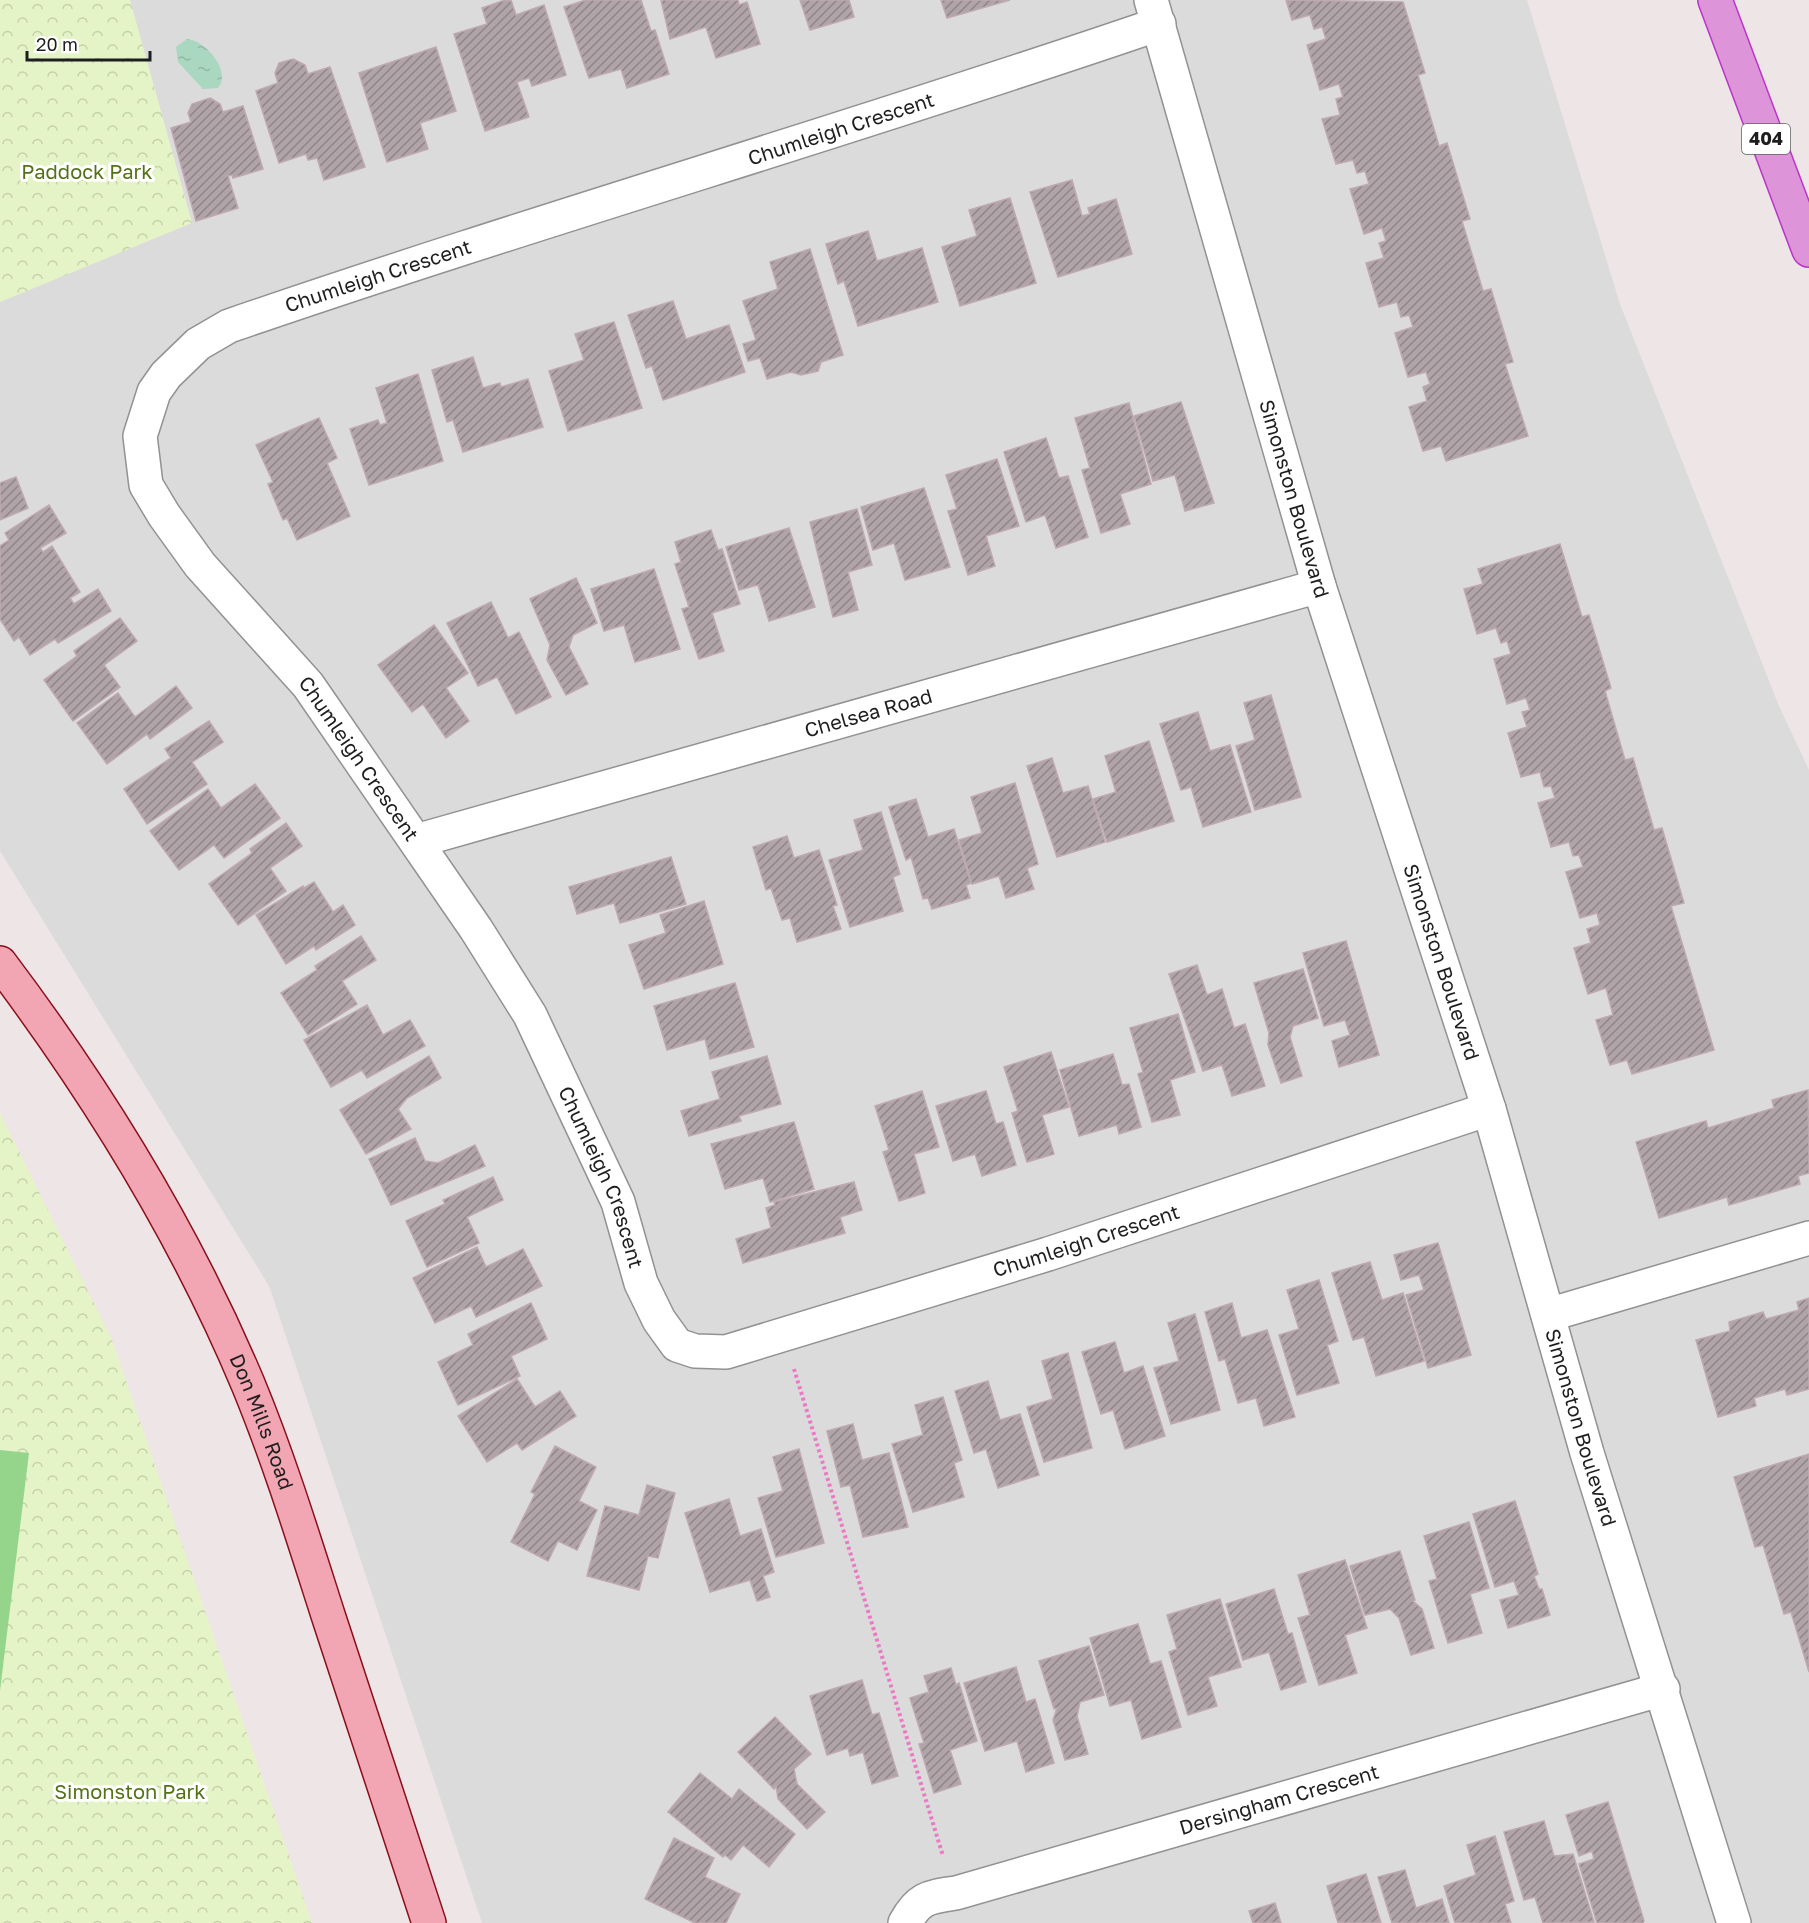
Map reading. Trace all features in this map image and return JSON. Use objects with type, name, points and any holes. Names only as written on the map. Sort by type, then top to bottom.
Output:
[{"type":"highway","name":"404","points":[[1715,0],[1809,250]]},
{"type":"main road","name":"Don Mills Road","points":[[0,963],[37,1012],[150,1186],[203,1286],[248,1384],[292,1504],[429,1923]]},
{"type":"street","name":"Simonston Boulevard","points":[[1155,12],[1319,586],[1489,1108],[1587,1453],[1734,1923]]},
{"type":"street","name":"Chumleigh Crescent","points":[[1155,12],[802,142],[471,244],[229,326],[198,344],[166,375],[154,392],[140,436],[146,485],[164,515],[200,565],[308,685],[476,929],[530,1016],[618,1202],[641,1283],[659,1320],[677,1345],[695,1351],[726,1352],[1048,1254],[1489,1108]]},
{"type":"street","name":"Chelsea Road","points":[[416,841],[1319,586]]},
{"type":"street","points":[[1548,1315],[1809,1238]]},
{"type":"street","name":"Dersingham Crescent","points":[[905,1923],[912,1910],[925,1898],[956,1893],[1662,1689]]},
{"type":"path","points":[[783,1334],[956,1893]]},
{"type":"shaded area","points":[[0,0],[1527,0],[1620,304],[1779,706],[1809,770],[1809,1923],[482,1923],[269,1286],[0,851]]},
{"type":"green space","name":"Paddock Park","points":[[0,0],[130,0],[192,223],[0,302]]},
{"type":"green space","name":"Simonston Park","points":[[0,1113],[112,1340],[312,1923],[0,1923]]},
{"type":"green space","points":[[0,1450],[29,1453],[0,1691]]},
{"type":"water","points":[[187,39],[208,50],[219,65],[222,73],[218,88],[203,89],[178,62],[176,47]]},
{"type":"building","points":[[511,0],[516,15],[544,5],[566,75],[532,86],[529,78],[517,82],[529,117],[485,131],[454,34],[487,24],[482,8]]},
{"type":"building","points":[[586,0],[641,0],[651,31],[655,30],[669,74],[627,88],[621,69],[589,78],[564,7]]},
{"type":"building","points":[[661,0],[738,0],[739,5],[747,2],[760,44],[716,58],[706,27],[670,39]]},
{"type":"building","points":[[800,0],[849,0],[854,17],[810,30]]},
{"type":"building","points":[[941,0],[1010,0],[947,18]]},
{"type":"building","points":[[1286,0],[1403,2],[1425,73],[1418,75],[1439,146],[1447,143],[1470,219],[1462,221],[1483,291],[1491,289],[1513,362],[1505,364],[1528,436],[1446,461],[1441,446],[1423,451],[1409,407],[1427,401],[1423,387],[1430,384],[1426,372],[1408,377],[1395,333],[1413,327],[1409,315],[1401,317],[1397,302],[1379,307],[1366,263],[1384,258],[1379,243],[1386,241],[1382,228],[1364,234],[1350,189],[1369,184],[1365,171],[1357,173],[1353,160],[1336,164],[1322,119],[1340,115],[1336,99],[1343,97],[1339,84],[1320,90],[1307,45],[1326,39],[1322,27],[1314,29],[1310,15],[1292,20]]},
{"type":"building","points":[[436,47],[456,111],[420,123],[428,149],[387,162],[359,73]]},
{"type":"building","points":[[293,59],[305,65],[308,74],[330,67],[365,167],[324,180],[317,158],[308,160],[306,154],[279,163],[256,91],[278,83],[275,73],[279,63]]},
{"type":"building","points":[[210,98],[220,104],[223,112],[243,106],[263,169],[233,178],[232,175],[228,176],[238,208],[196,221],[171,128],[191,122],[188,113],[192,104]]},
{"type":"building","points":[[1072,180],[1082,216],[1090,214],[1088,208],[1116,199],[1132,254],[1058,277],[1030,192]]},
{"type":"building","points":[[1010,198],[1036,283],[960,306],[942,247],[977,236],[969,210]]},
{"type":"building","points":[[868,231],[877,261],[922,248],[938,302],[858,326],[844,281],[838,284],[826,244]]},
{"type":"building","points":[[810,249],[843,355],[821,362],[818,371],[801,375],[791,372],[767,379],[760,358],[748,361],[743,344],[756,340],[743,301],[778,289],[770,262]]},
{"type":"building","points":[[673,301],[686,339],[729,325],[745,372],[663,400],[652,366],[646,368],[628,315]]},
{"type":"building","points":[[614,322],[642,408],[568,431],[549,371],[584,360],[575,334]]},
{"type":"building","points":[[473,357],[483,388],[500,383],[501,387],[528,379],[543,427],[463,452],[453,420],[447,422],[432,370]]},
{"type":"building","points":[[418,374],[443,461],[369,485],[350,429],[378,420],[380,425],[387,423],[376,388]]},
{"type":"building","points":[[1181,402],[1214,503],[1185,511],[1175,475],[1153,481],[1134,416]]},
{"type":"building","points":[[1129,403],[1151,484],[1120,494],[1130,524],[1101,533],[1082,470],[1090,468],[1075,418]]},
{"type":"building","points":[[319,418],[337,458],[327,463],[350,516],[297,540],[287,518],[283,520],[268,484],[273,482],[256,445]]},
{"type":"building","points":[[1046,438],[1059,478],[1068,476],[1088,537],[1056,548],[1045,515],[1026,522],[1004,452]]},
{"type":"building","points":[[997,459],[1019,526],[986,536],[995,566],[968,575],[948,511],[957,509],[946,475]]},
{"type":"building","points":[[16,477],[28,508],[0,520],[0,483]]},
{"type":"building","points":[[924,488],[950,567],[905,580],[894,543],[873,550],[861,507]]},
{"type":"building","points":[[49,505],[66,533],[40,548],[43,552],[52,546],[80,592],[70,598],[74,604],[98,589],[111,611],[58,643],[55,639],[30,655],[19,637],[14,641],[0,619],[0,546],[9,540],[5,533]]},
{"type":"building","points":[[857,509],[872,565],[848,572],[858,610],[833,617],[810,522]]},
{"type":"building","points":[[789,528],[815,607],[769,621],[758,585],[739,590],[726,547]]},
{"type":"building","points":[[711,530],[718,550],[722,549],[740,604],[712,613],[724,651],[699,659],[682,609],[689,607],[675,564],[681,562],[675,542]]},
{"type":"building","points":[[1560,544],[1582,617],[1589,615],[1611,688],[1605,691],[1625,760],[1633,758],[1654,830],[1662,828],[1684,903],[1671,906],[1714,1050],[1632,1074],[1627,1060],[1610,1065],[1596,1020],[1613,1015],[1606,988],[1588,994],[1574,948],[1591,943],[1587,929],[1600,925],[1597,913],[1580,918],[1566,872],[1583,867],[1579,855],[1573,856],[1569,842],[1551,847],[1538,803],[1555,798],[1551,786],[1544,787],[1540,772],[1521,777],[1508,733],[1527,727],[1522,712],[1530,710],[1526,698],[1507,704],[1494,659],[1511,654],[1507,641],[1501,643],[1496,628],[1477,634],[1464,589],[1483,584],[1478,569]]},
{"type":"building","points":[[654,569],[680,649],[635,662],[624,625],[604,631],[591,589]]},
{"type":"building","points":[[576,578],[597,623],[573,635],[569,647],[588,684],[566,695],[547,660],[550,645],[530,599]]},
{"type":"building","points":[[491,602],[508,638],[519,632],[551,697],[516,714],[497,677],[478,686],[447,623]]},
{"type":"building","points":[[120,618],[137,641],[104,665],[120,687],[73,721],[44,680],[77,656],[74,651]]},
{"type":"building","points":[[434,625],[468,673],[446,688],[469,721],[446,738],[423,704],[412,712],[378,665]]},
{"type":"building","points":[[176,686],[192,708],[150,739],[147,734],[107,764],[77,723],[118,693],[135,717]]},
{"type":"building","points":[[1271,695],[1301,797],[1255,810],[1236,746],[1255,740],[1244,703]]},
{"type":"building","points":[[1198,712],[1210,751],[1230,745],[1251,812],[1203,827],[1191,787],[1181,790],[1160,724]]},
{"type":"building","points":[[209,721],[223,742],[192,762],[207,784],[147,824],[124,789],[171,758],[165,749]]},
{"type":"building","points":[[1149,741],[1174,821],[1107,842],[1093,799],[1116,792],[1105,756]]},
{"type":"building","points":[[1052,758],[1063,793],[1088,786],[1105,842],[1057,857],[1027,766]]},
{"type":"building","points":[[1015,783],[1038,864],[1027,868],[1034,889],[1006,898],[999,876],[972,884],[959,840],[982,833],[971,797]]},
{"type":"building","points":[[255,784],[280,818],[224,858],[214,845],[179,870],[150,831],[208,789],[221,808]]},
{"type":"building","points":[[916,799],[928,837],[954,829],[971,883],[966,885],[970,898],[932,909],[928,898],[923,899],[911,857],[906,860],[889,807]]},
{"type":"building","points":[[881,812],[900,874],[893,877],[903,911],[850,927],[829,860],[863,850],[854,820]]},
{"type":"building","points":[[286,823],[302,846],[270,868],[286,891],[238,925],[209,884],[252,853],[250,849]]},
{"type":"building","points":[[787,836],[794,858],[819,850],[837,905],[833,906],[841,929],[797,942],[790,918],[782,920],[771,888],[766,890],[753,847]]},
{"type":"building","points":[[671,857],[686,904],[620,923],[614,903],[577,914],[569,887]]},
{"type":"building","points":[[314,882],[333,912],[343,905],[355,925],[316,950],[314,946],[286,964],[256,915],[303,886],[304,888]]},
{"type":"building","points":[[704,901],[723,964],[644,989],[629,945],[666,933],[660,915]]},
{"type":"building","points":[[361,936],[376,960],[342,981],[357,1004],[308,1035],[281,993],[317,970],[315,966]]},
{"type":"building","points":[[1346,941],[1379,1055],[1339,1067],[1332,1041],[1350,1035],[1345,1020],[1324,1026],[1303,953]]},
{"type":"building","points":[[1197,965],[1207,995],[1222,989],[1234,1028],[1245,1024],[1265,1086],[1232,1096],[1222,1065],[1203,1071],[1169,974]]},
{"type":"building","points":[[1303,969],[1318,1018],[1293,1026],[1290,1037],[1302,1076],[1281,1083],[1268,1045],[1269,1033],[1254,983]]},
{"type":"building","points":[[735,983],[754,1047],[710,1059],[705,1039],[667,1050],[654,1006]]},
{"type":"building","points":[[367,1005],[383,1035],[410,1020],[425,1046],[367,1078],[362,1070],[331,1087],[304,1040]]},
{"type":"building","points":[[1178,1014],[1195,1072],[1170,1080],[1180,1115],[1152,1122],[1138,1074],[1143,1072],[1130,1028]]},
{"type":"building","points":[[1051,1052],[1069,1107],[1042,1115],[1054,1154],[1027,1162],[1012,1113],[1018,1111],[1004,1067]]},
{"type":"building","points":[[1113,1054],[1122,1085],[1129,1084],[1141,1127],[1119,1134],[1117,1125],[1079,1136],[1060,1070]]},
{"type":"building","points":[[429,1056],[441,1078],[407,1098],[398,1109],[411,1129],[366,1154],[340,1110]]},
{"type":"building","points":[[767,1056],[781,1104],[739,1116],[741,1121],[689,1136],[681,1111],[720,1099],[712,1072]]},
{"type":"building","points":[[1808,1090],[1809,1173],[1798,1176],[1800,1184],[1729,1205],[1727,1197],[1659,1218],[1636,1142],[1706,1121],[1708,1128],[1774,1108],[1772,1100]]},
{"type":"building","points":[[922,1091],[939,1147],[914,1154],[925,1193],[899,1201],[883,1152],[889,1150],[875,1106]]},
{"type":"building","points":[[986,1091],[996,1124],[1003,1122],[1016,1165],[982,1176],[975,1154],[953,1161],[936,1106]]},
{"type":"building","points":[[794,1122],[814,1189],[770,1202],[763,1178],[725,1189],[711,1144]]},
{"type":"building","points":[[415,1138],[425,1161],[438,1163],[475,1145],[485,1166],[391,1205],[369,1159]]},
{"type":"building","points":[[493,1177],[503,1200],[467,1217],[479,1243],[427,1267],[406,1221],[445,1204],[443,1200]]},
{"type":"building","points":[[854,1182],[862,1210],[840,1217],[845,1233],[743,1263],[736,1239],[771,1228],[766,1208],[775,1205],[774,1202]]},
{"type":"building","points":[[1438,1243],[1471,1355],[1428,1368],[1406,1295],[1424,1290],[1419,1275],[1401,1280],[1394,1255]]},
{"type":"building","points":[[477,1247],[486,1267],[523,1249],[542,1286],[476,1317],[471,1306],[435,1323],[413,1278]]},
{"type":"building","points":[[1370,1262],[1382,1300],[1403,1293],[1424,1361],[1376,1376],[1364,1337],[1353,1340],[1332,1273]]},
{"type":"building","points":[[1319,1280],[1338,1341],[1327,1345],[1339,1383],[1297,1395],[1279,1335],[1299,1329],[1287,1290]]},
{"type":"building","points":[[1809,1298],[1809,1389],[1787,1395],[1785,1389],[1754,1398],[1756,1406],[1718,1417],[1696,1340],[1730,1331],[1729,1322],[1763,1312],[1766,1319],[1799,1310],[1797,1302]]},
{"type":"building","points":[[531,1303],[547,1339],[511,1356],[520,1376],[458,1405],[438,1362],[473,1345],[468,1334]]},
{"type":"building","points":[[1232,1303],[1241,1338],[1267,1330],[1295,1417],[1264,1426],[1256,1398],[1238,1403],[1225,1359],[1219,1361],[1205,1312]]},
{"type":"building","points":[[1195,1314],[1220,1410],[1171,1424],[1154,1368],[1179,1361],[1168,1323]]},
{"type":"building","points":[[1115,1342],[1124,1373],[1143,1366],[1165,1436],[1125,1449],[1113,1410],[1101,1414],[1082,1352]]},
{"type":"building","points":[[1068,1353],[1092,1448],[1044,1462],[1027,1407],[1053,1399],[1042,1361]]},
{"type":"building","points":[[517,1379],[535,1407],[560,1391],[576,1416],[522,1450],[517,1443],[487,1462],[458,1416]]},
{"type":"building","points":[[988,1381],[1000,1420],[1020,1414],[1039,1475],[998,1488],[986,1449],[974,1453],[955,1391]]},
{"type":"building","points":[[943,1397],[962,1460],[954,1463],[964,1497],[913,1512],[892,1444],[923,1435],[915,1405]]},
{"type":"building","points":[[853,1424],[862,1460],[889,1453],[908,1527],[863,1537],[850,1485],[841,1487],[827,1431]]},
{"type":"building","points":[[555,1446],[596,1467],[579,1501],[597,1510],[577,1550],[558,1541],[548,1561],[511,1542],[535,1494],[531,1492]]},
{"type":"building","points":[[799,1449],[824,1543],[776,1557],[758,1498],[783,1491],[773,1457]]},
{"type":"building","points":[[1809,1454],[1809,1672],[1791,1612],[1784,1614],[1763,1545],[1755,1547],[1734,1477]]},
{"type":"building","points":[[647,1485],[675,1493],[658,1558],[648,1556],[639,1590],[587,1576],[605,1506],[639,1515]]},
{"type":"building","points":[[729,1499],[740,1536],[761,1529],[774,1572],[763,1576],[770,1597],[757,1601],[750,1580],[710,1592],[685,1513]]},
{"type":"building","points":[[1515,1501],[1538,1574],[1534,1576],[1539,1589],[1542,1589],[1550,1615],[1508,1628],[1500,1600],[1519,1595],[1514,1581],[1495,1587],[1473,1514]]},
{"type":"building","points":[[1469,1522],[1489,1588],[1470,1594],[1482,1633],[1448,1643],[1429,1581],[1437,1579],[1424,1536]]},
{"type":"building","points":[[1400,1551],[1415,1600],[1413,1601],[1422,1609],[1434,1648],[1411,1655],[1399,1618],[1390,1609],[1365,1615],[1350,1566]]},
{"type":"building","points":[[1345,1560],[1367,1628],[1345,1635],[1357,1673],[1319,1685],[1298,1618],[1310,1615],[1298,1575]]},
{"type":"building","points":[[1274,1589],[1288,1634],[1292,1633],[1306,1682],[1281,1690],[1269,1652],[1243,1660],[1226,1604]]},
{"type":"building","points":[[1220,1599],[1241,1667],[1208,1677],[1217,1706],[1188,1715],[1169,1652],[1177,1649],[1167,1615]]},
{"type":"building","points":[[1138,1624],[1150,1664],[1161,1661],[1181,1727],[1142,1739],[1131,1700],[1110,1706],[1090,1638]]},
{"type":"building","points":[[1089,1646],[1104,1695],[1080,1702],[1077,1716],[1088,1754],[1065,1760],[1053,1720],[1057,1708],[1054,1709],[1039,1661]]},
{"type":"building","points":[[1016,1667],[1026,1702],[1035,1699],[1054,1763],[1026,1772],[1017,1741],[985,1751],[964,1683]]},
{"type":"building","points":[[951,1668],[956,1685],[959,1683],[977,1741],[950,1750],[961,1784],[934,1793],[919,1744],[924,1743],[910,1698],[929,1692],[924,1676]]},
{"type":"building","points":[[862,1680],[872,1715],[879,1713],[898,1776],[872,1784],[863,1752],[850,1756],[848,1748],[827,1755],[810,1696]]},
{"type":"building","points":[[775,1717],[811,1754],[794,1769],[797,1784],[825,1812],[807,1829],[778,1799],[776,1786],[774,1789],[738,1752]]},
{"type":"building","points":[[700,1773],[732,1799],[739,1789],[795,1834],[769,1867],[743,1845],[731,1860],[725,1855],[723,1857],[668,1812]]},
{"type":"building","points":[[1608,1802],[1643,1923],[1597,1923],[1579,1864],[1594,1859],[1592,1851],[1579,1856],[1566,1815]]},
{"type":"building","points":[[1544,1821],[1554,1856],[1573,1854],[1594,1922],[1543,1923],[1535,1897],[1524,1900],[1504,1832]]},
{"type":"building","points":[[1495,1836],[1514,1901],[1505,1904],[1511,1923],[1455,1923],[1444,1886],[1476,1875],[1467,1845]]},
{"type":"building","points":[[674,1838],[714,1858],[705,1877],[740,1894],[726,1923],[695,1923],[645,1899]]},
{"type":"building","points":[[1405,1870],[1416,1908],[1442,1899],[1449,1923],[1392,1923],[1378,1877]]},
{"type":"building","points":[[1366,1874],[1381,1923],[1338,1923],[1327,1886]]},
{"type":"building","points":[[1275,1903],[1281,1923],[1253,1923],[1249,1911]]}]
